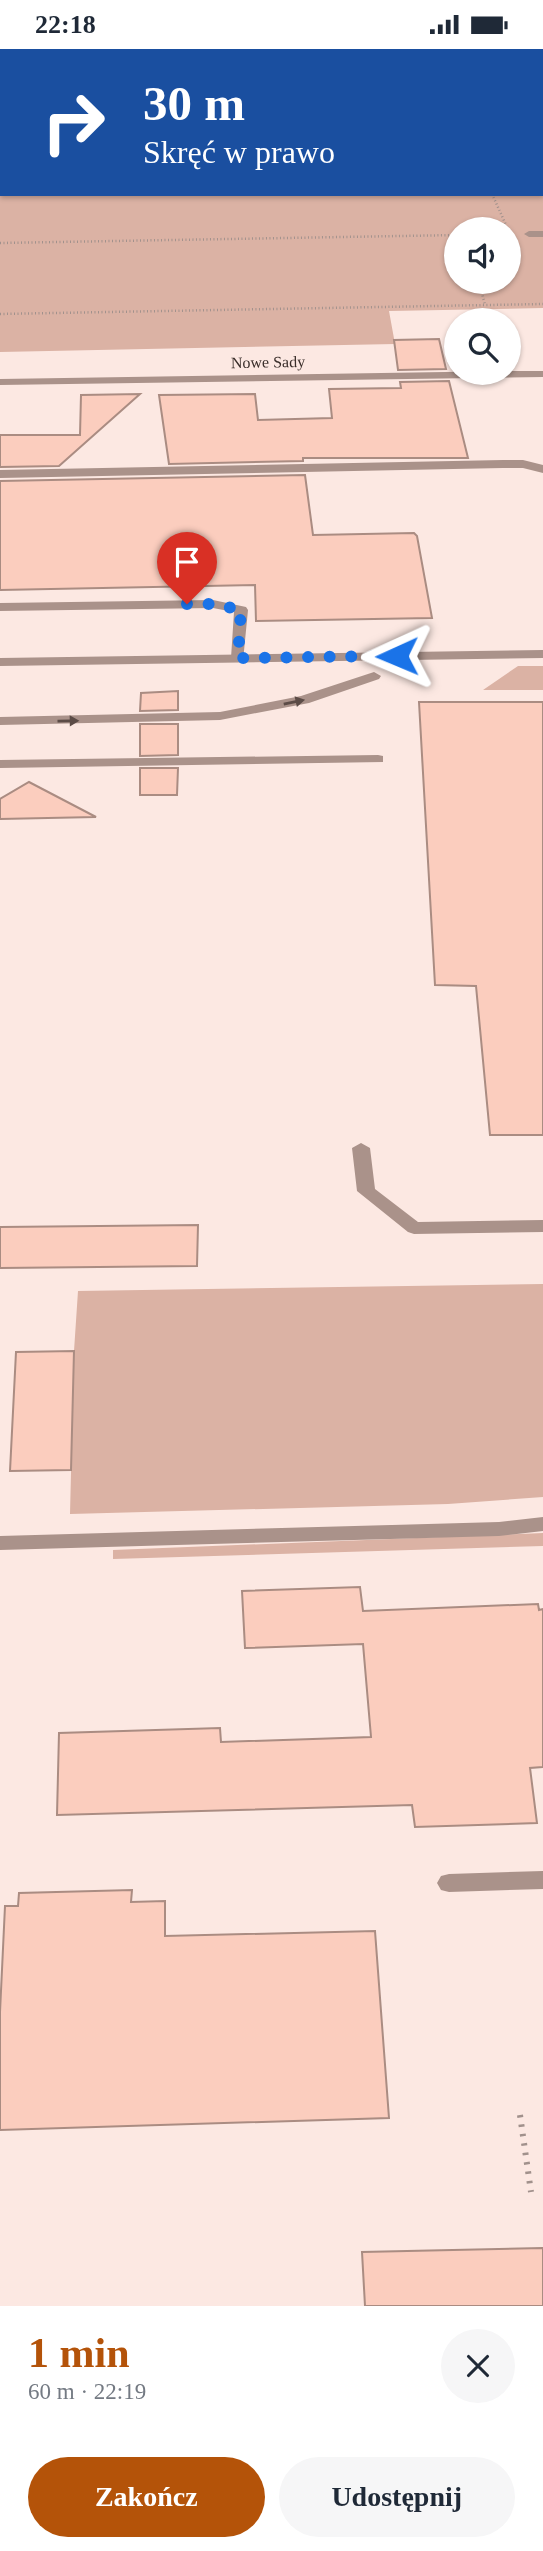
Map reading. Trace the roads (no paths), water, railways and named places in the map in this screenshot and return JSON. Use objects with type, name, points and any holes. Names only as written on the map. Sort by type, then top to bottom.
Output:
[{"type":"street","points":[[529,234],[543,234]]},
{"type":"street","name":"Nowe Sady","points":[[0,382],[541,373]]},
{"type":"street","points":[[0,474],[503,464],[523,464],[543,469]]},
{"type":"street","points":[[0,607],[229,606],[241,610],[238,658]]},
{"type":"street","points":[[0,662],[543,654]]},
{"type":"street","points":[[0,721],[220,716],[304,700],[374,676]]},
{"type":"street","points":[[0,764],[378,759]]},
{"type":"street","points":[[361,1148],[366,1192],[414,1229],[543,1226]]},
{"type":"street","points":[[0,1543],[499,1529],[543,1524]]},
{"type":"street","points":[[449,1883],[543,1880]]}]
